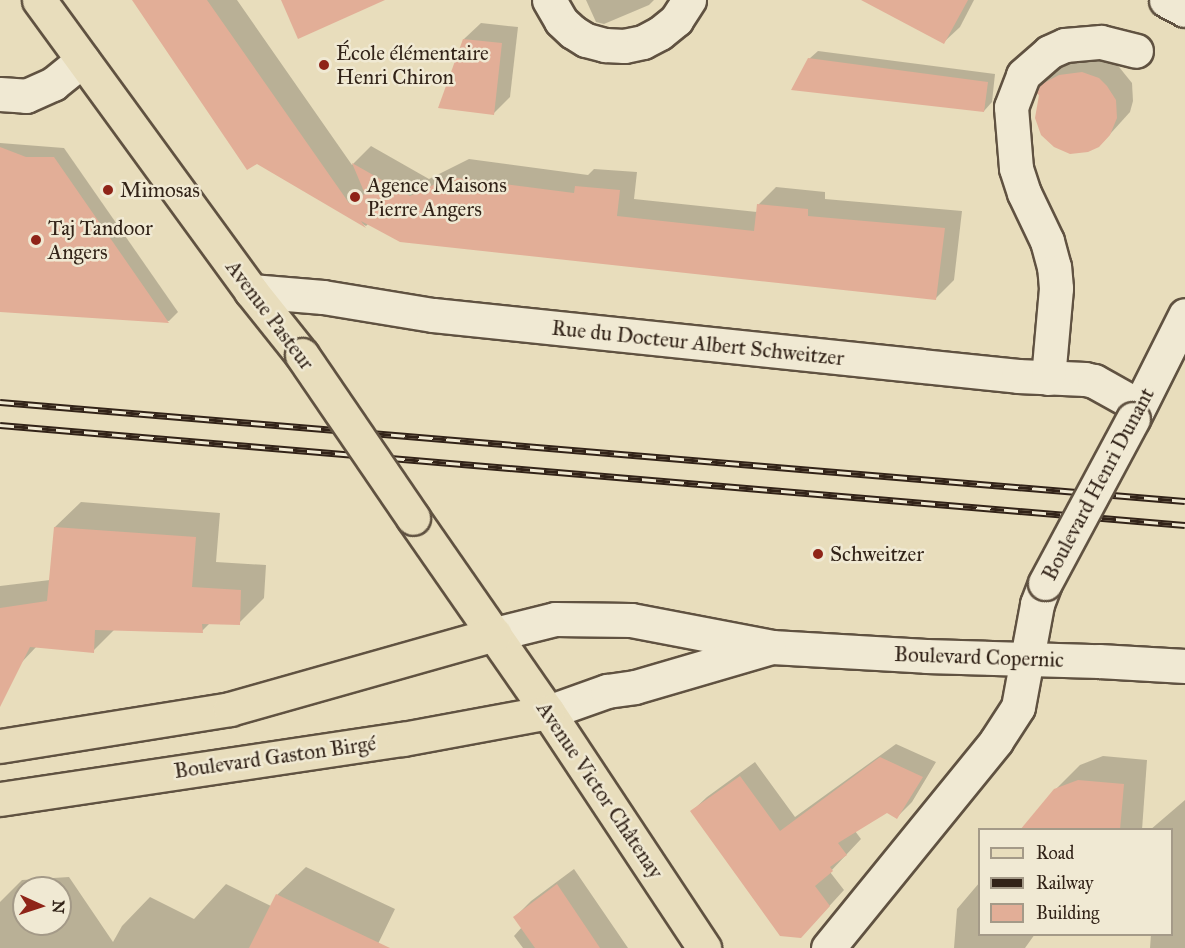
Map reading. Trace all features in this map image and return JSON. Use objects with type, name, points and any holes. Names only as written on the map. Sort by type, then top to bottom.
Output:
[{"type":"main road","name":"Avenue Pasteur","points":[[39,0],[251,291],[302,355],[495,634]]},
{"type":"main road","name":"Avenue Victor Châtenay","points":[[495,634],[704,948]]},
{"type":"main road","points":[[0,746],[230,709],[495,634]]},
{"type":"main road","name":"Boulevard Gaston Birgé","points":[[0,799],[403,739],[548,712]]},
{"type":"street","points":[[549,0],[561,21],[586,40],[604,45],[624,46],[643,42],[660,33],[676,20],[689,0]]},
{"type":"street","points":[[1166,0],[1185,10]]},
{"type":"street","points":[[1048,378],[1056,288],[1054,267],[1047,241],[1024,193],[1016,168],[1011,108],[1023,75],[1049,52],[1065,45],[1101,42],[1136,51]]},
{"type":"street","points":[[0,94],[26,96],[53,84],[83,60]]},
{"type":"street","name":"Rue du Docteur Albert Schweitzer","points":[[251,291],[323,297],[433,315],[1094,381],[1136,412]]},
{"type":"street","name":"Boulevard Henri Dunant","points":[[828,948],[996,741],[1018,707],[1037,604],[1046,582],[1185,315]]},
{"type":"street","name":"Boulevard Copernic","points":[[495,634],[555,619],[631,620],[772,647],[926,656],[1028,658],[1185,666]]},
{"type":"street","name":"Boulevard Copernic","points":[[548,712],[607,691],[716,665],[772,647]]},
{"type":"building","points":[[132,0],[207,0],[349,203],[365,194],[352,163],[410,196],[450,177],[574,193],[575,186],[620,190],[617,216],[754,231],[757,204],[808,209],[808,216],[945,228],[936,300],[400,242],[361,221],[366,228],[257,164],[247,170]]},
{"type":"building","points":[[281,0],[385,0],[298,39]]},
{"type":"building","points":[[861,0],[968,0],[944,44]]},
{"type":"building","points":[[463,39],[502,43],[494,115],[438,108]]},
{"type":"building","points":[[808,58],[988,82],[984,112],[791,90]]},
{"type":"building","points":[[1082,72],[1099,78],[1107,86],[1116,100],[1117,118],[1110,135],[1099,147],[1088,152],[1070,154],[1054,147],[1041,135],[1035,118],[1039,95],[1036,93],[1040,85],[1059,75]]},
{"type":"building","points":[[0,147],[26,157],[54,157],[169,323],[0,312]]},
{"type":"building","points":[[54,527],[196,537],[192,587],[241,590],[240,625],[202,624],[203,633],[95,630],[94,653],[30,647],[0,707],[0,608],[47,601]]},
{"type":"building","points":[[880,757],[923,777],[897,819],[887,813],[838,843],[847,855],[830,867],[833,871],[815,886],[830,906],[801,938],[780,936],[690,811],[740,776],[780,831]]},
{"type":"building","points":[[1078,780],[1124,784],[1120,828],[1022,828],[1054,789]]},
{"type":"building","points":[[557,884],[600,948],[535,948],[513,917]]},
{"type":"building","points":[[276,894],[390,948],[249,948]]},
{"type":"railway","points":[[0,402],[1185,501]]},
{"type":"railway","points":[[0,425],[1185,525]]},
{"type":"place","name":"École élémentaire Henri Chiron","points":[[324,65]]},
{"type":"place","name":"Mimosas","points":[[108,190]]},
{"type":"place","name":"Agence Maisons Pierre Angers","points":[[355,197]]},
{"type":"place","name":"Taj Tandoor Angers","points":[[36,240]]},
{"type":"place","name":"Schweitzer","points":[[818,554]]}]
